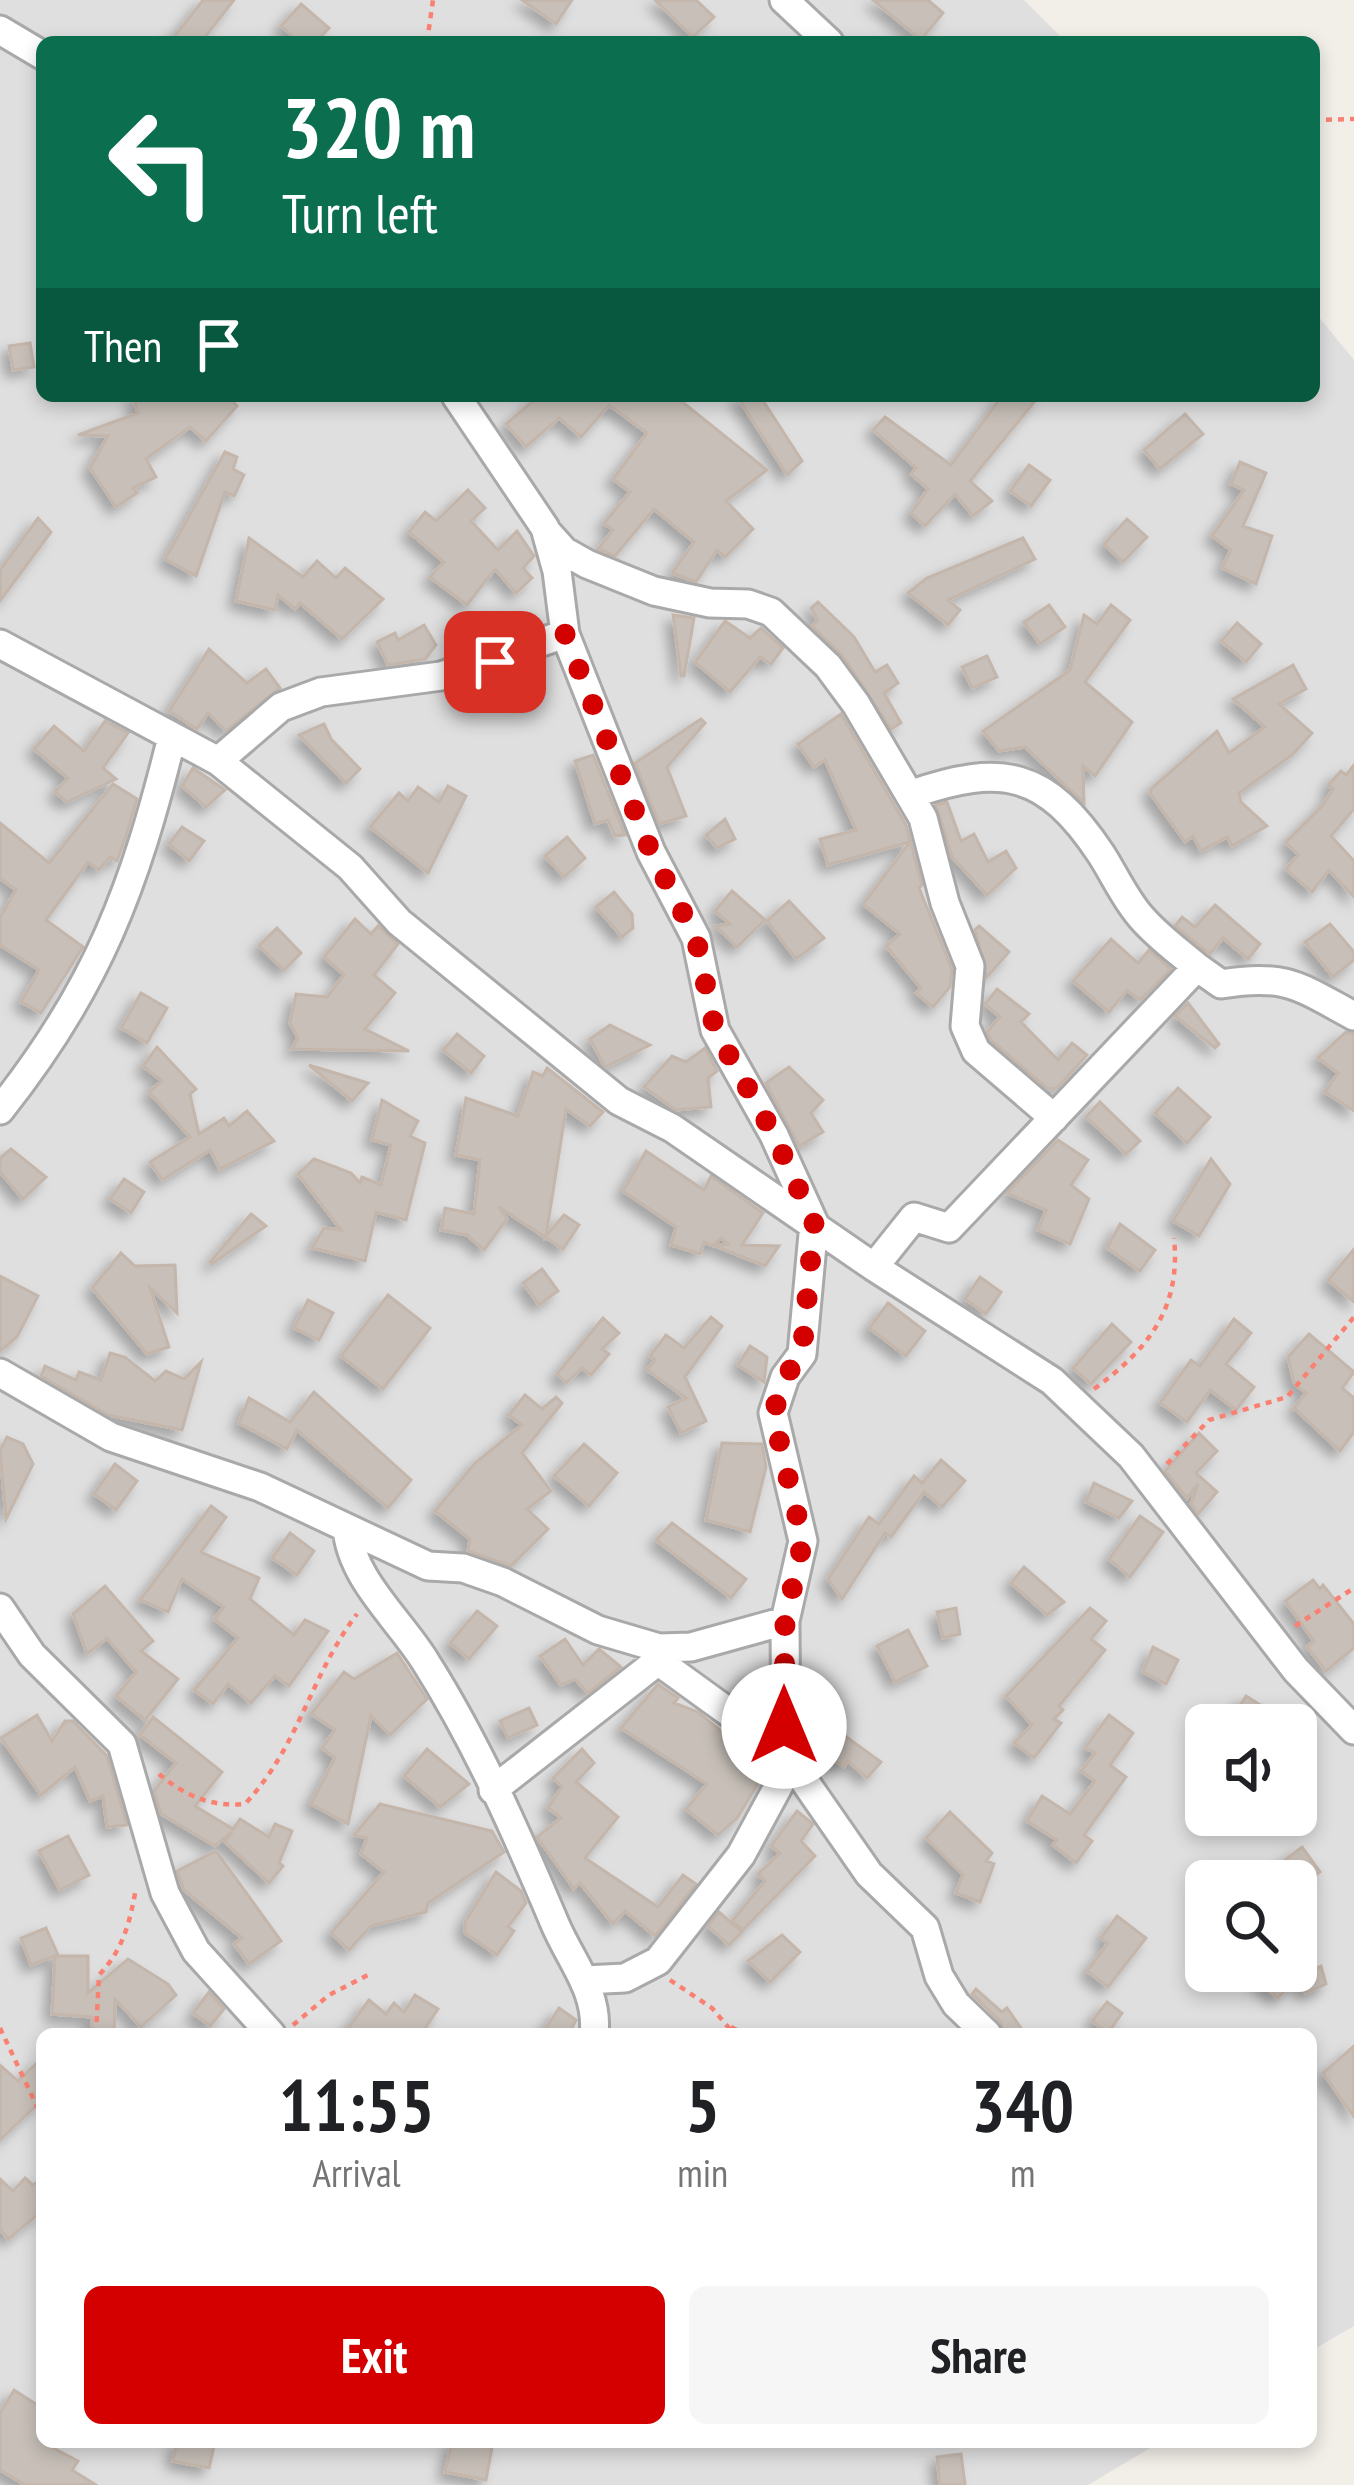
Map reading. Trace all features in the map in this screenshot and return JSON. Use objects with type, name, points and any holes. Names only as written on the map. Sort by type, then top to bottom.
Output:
[{"type":"street","points":[[784,0],[823,36]]},
{"type":"street","points":[[0,30],[36,51]]},
{"type":"street","points":[[460,402],[544,528],[565,551],[654,591],[710,603],[748,604],[771,612],[828,666],[912,794],[970,966],[964,1026],[976,1052],[1054,1118]]},
{"type":"street","points":[[544,528],[557,571],[565,634],[651,852],[696,938],[715,1030],[774,1135],[814,1223],[802,1354],[785,1377],[773,1414],[803,1541],[785,1621],[786,1772],[741,1855],[658,1961],[625,1978],[584,1980]]},
{"type":"street","points":[[218,761],[280,707],[321,692],[441,676],[565,634]]},
{"type":"street","points":[[0,644],[218,761],[350,867],[399,922],[620,1101],[672,1127],[874,1267],[1052,1381],[1149,1480],[1296,1670],[1354,1730]]},
{"type":"street","points":[[0,1110],[72,1012],[105,951],[148,835],[172,737]]},
{"type":"street","points":[[912,794],[988,773],[1008,775],[1041,791],[1091,839],[1140,916],[1196,967],[1221,984],[1261,977],[1297,982],[1354,1016]]},
{"type":"street","points":[[874,1267],[914,1217],[949,1228],[1196,967]]},
{"type":"street","points":[[0,1373],[111,1437],[260,1487],[428,1566],[463,1568],[503,1582],[655,1654],[785,1753],[869,1874],[925,1928],[939,1976],[956,2004],[981,2028]]},
{"type":"street","points":[[347,1528],[349,1549],[440,1687],[534,1866],[555,1925],[584,1980],[594,2010],[594,2028]]},
{"type":"street","points":[[0,1608],[32,1655],[122,1744],[165,1893],[196,1951],[267,2028]]},
{"type":"street","points":[[493,1790],[655,1654],[785,1621]]},
{"type":"path","points":[[428,36],[433,0]]},
{"type":"path","points":[[1320,120],[1354,119]]},
{"type":"path","points":[[1075,1403],[1153,1336],[1178,1280],[1174,1238]]},
{"type":"path","points":[[1149,1480],[1209,1420],[1287,1396],[1354,1317]]},
{"type":"path","points":[[1260,1620],[1286,1628],[1307,1622],[1354,1588]]},
{"type":"path","points":[[122,1744],[179,1790],[219,1807],[245,1804],[277,1768],[305,1717],[325,1660],[375,1590]]},
{"type":"path","points":[[96,2028],[98,1975],[115,1958],[130,1923],[136,1883]]},
{"type":"path","points":[[625,1978],[656,1971],[712,2008],[729,2028]]},
{"type":"path","points":[[293,2028],[329,1995],[372,1973]]},
{"type":"path","points":[[726,2025],[732,2028]]},
{"type":"path","points":[[0,2028],[36,2104]]},
{"type":"shaded area","points":[[0,0],[1024,0],[1060,36],[36,36],[36,402],[1320,402],[1320,318],[1354,360],[1354,2326],[1317,2348],[1317,2028],[36,2028],[36,2448],[1150,2448],[1088,2485],[0,2485]]},
{"type":"building","points":[[203,0],[234,0],[206,36],[175,36]]},
{"type":"building","points":[[522,0],[572,0],[556,24]]},
{"type":"building","points":[[655,0],[696,0],[714,17],[692,36]]},
{"type":"building","points":[[873,0],[928,0],[943,13],[924,36],[916,36]]},
{"type":"building","points":[[301,4],[329,28],[322,36],[292,36],[281,26]]},
{"type":"building","points":[[30,343],[34,367],[13,370],[9,346]]},
{"type":"building","points":[[135,402],[233,402],[237,406],[206,441],[190,427],[146,459],[156,477],[133,488],[137,493],[116,507],[90,468],[108,436],[78,435],[138,413]]},
{"type":"building","points":[[532,402],[682,402],[767,470],[726,501],[753,529],[725,557],[717,550],[696,582],[672,573],[694,542],[654,509],[615,556],[598,549],[613,530],[604,523],[630,492],[613,479],[647,433],[609,405],[581,437],[559,418],[526,447],[506,424]]},
{"type":"building","points":[[741,402],[764,402],[802,461],[787,475]]},
{"type":"building","points":[[998,402],[1034,402],[970,481],[992,501],[973,516],[955,494],[925,526],[911,513],[928,489],[911,474],[916,468],[873,430],[885,417],[951,465]]},
{"type":"building","points":[[1185,414],[1203,434],[1160,469],[1144,450]]},
{"type":"building","points":[[225,452],[237,457],[233,469],[244,475],[234,496],[225,492],[196,576],[165,559]]},
{"type":"building","points":[[1240,462],[1266,473],[1243,526],[1272,536],[1256,584],[1222,568],[1231,550],[1212,536],[1244,490],[1231,484]]},
{"type":"building","points":[[1029,465],[1050,480],[1031,506],[1010,491]]},
{"type":"building","points":[[468,490],[485,508],[471,521],[498,550],[517,531],[534,556],[523,568],[532,578],[516,593],[495,569],[467,605],[430,577],[444,562],[409,532],[425,512],[436,521]]},
{"type":"building","points":[[38,518],[51,532],[0,601],[0,570]]},
{"type":"building","points":[[1127,519],[1147,537],[1123,562],[1104,544]]},
{"type":"building","points":[[249,538],[303,577],[317,561],[336,578],[345,568],[383,599],[342,639],[300,603],[295,609],[278,595],[275,610],[236,601]]},
{"type":"building","points":[[1023,538],[1035,559],[948,600],[960,610],[948,625],[908,593],[927,578]]},
{"type":"building","points":[[818,602],[854,637],[875,672],[887,665],[898,683],[884,693],[901,723],[891,729],[842,655],[812,626],[818,620],[811,608]]},
{"type":"building","points":[[1049,605],[1065,627],[1040,644],[1024,622]]},
{"type":"building","points":[[1111,605],[1130,620],[1085,682],[1132,722],[1095,776],[1083,766],[1084,803],[1025,747],[999,751],[983,731],[1070,670],[1084,615],[1097,624]]},
{"type":"building","points":[[673,615],[694,618],[684,676],[681,676]]},
{"type":"building","points":[[725,621],[750,638],[761,628],[783,648],[771,664],[760,657],[730,692],[695,662]]},
{"type":"building","points":[[1237,623],[1261,644],[1246,662],[1221,641]]},
{"type":"building","points":[[424,625],[436,645],[425,659],[388,665],[377,642],[395,633],[398,640]]},
{"type":"building","points":[[209,649],[247,683],[266,669],[280,688],[226,731],[208,713],[197,729],[169,711]]},
{"type":"building","points":[[987,656],[997,677],[972,688],[962,667]]},
{"type":"building","points":[[1293,665],[1306,689],[1279,704],[1312,733],[1292,755],[1239,793],[1241,802],[1267,826],[1232,846],[1227,837],[1201,851],[1193,836],[1185,842],[1150,793],[1152,788],[1217,731],[1229,753],[1265,727],[1233,699]]},
{"type":"building","points":[[841,714],[906,825],[922,885],[919,888],[952,969],[950,987],[933,1007],[916,993],[921,988],[886,946],[900,934],[863,904],[910,842],[828,865],[820,839],[856,830],[825,760],[814,767],[798,744]]},
{"type":"building","points":[[701,719],[705,723],[667,767],[686,816],[659,824],[635,763]]},
{"type":"building","points":[[105,721],[128,733],[103,768],[116,779],[67,802],[55,792],[68,778],[34,749],[54,726],[84,751]]},
{"type":"building","points":[[324,724],[331,739],[360,769],[346,783],[299,735]]},
{"type":"building","points":[[593,755],[625,835],[615,836],[608,820],[595,824],[575,761]]},
{"type":"building","points":[[1354,765],[1354,809],[1331,836],[1354,861],[1354,897],[1329,870],[1312,892],[1286,869],[1298,855],[1286,842],[1323,805],[1333,789],[1328,785]]},
{"type":"building","points":[[193,768],[225,790],[206,807],[182,786]]},
{"type":"building","points":[[113,784],[137,799],[126,836],[117,861],[110,857],[99,870],[88,862],[46,920],[83,947],[41,1013],[21,1002],[39,970],[0,945],[0,917],[16,890],[0,878],[0,823],[49,863]]},
{"type":"building","points":[[448,786],[466,796],[428,873],[370,827],[399,793],[408,801],[418,787],[439,802]]},
{"type":"building","points":[[947,802],[961,841],[974,834],[988,862],[1006,851],[1016,868],[987,895],[952,857],[936,805]]},
{"type":"building","points":[[725,819],[735,839],[717,848],[706,835]]},
{"type":"building","points":[[182,827],[204,841],[189,861],[169,844]]},
{"type":"building","points":[[567,837],[585,858],[564,877],[545,856]]},
{"type":"building","points":[[732,891],[765,920],[737,947],[716,926],[730,924],[715,911]]},
{"type":"building","points":[[614,892],[632,914],[633,928],[622,937],[596,907]]},
{"type":"building","points":[[789,901],[824,938],[796,959],[767,921]]},
{"type":"building","points":[[1215,905],[1260,944],[1248,959],[1223,938],[1210,954],[1175,926],[1182,917],[1195,927]]},
{"type":"building","points":[[355,919],[371,934],[378,926],[398,944],[374,975],[395,993],[365,1029],[409,1051],[292,1049],[298,1038],[290,1023],[296,994],[327,997],[344,975],[324,957]]},
{"type":"building","points":[[1330,924],[1354,952],[1354,960],[1333,977],[1305,942]]},
{"type":"building","points":[[979,926],[1009,952],[987,977],[975,930]]},
{"type":"building","points":[[277,928],[301,953],[284,970],[259,946]]},
{"type":"building","points":[[1111,939],[1138,963],[1149,950],[1171,969],[1140,1000],[1127,990],[1109,1012],[1073,981]]},
{"type":"building","points":[[997,989],[1029,1014],[1021,1022],[1058,1060],[1072,1043],[1087,1055],[1057,1088],[1048,1089],[991,1040],[987,1032],[1000,1017],[985,1004]]},
{"type":"building","points":[[141,993],[167,1008],[147,1043],[121,1028]]},
{"type":"building","points":[[1188,1003],[1219,1044],[1215,1048],[1175,1016]]},
{"type":"building","points":[[610,1025],[650,1045],[605,1067],[590,1039]]},
{"type":"building","points":[[1346,1032],[1354,1034],[1354,1111],[1325,1092],[1338,1073],[1318,1058]]},
{"type":"building","points":[[457,1034],[484,1056],[471,1073],[443,1050]]},
{"type":"building","points":[[157,1047],[196,1089],[190,1094],[199,1134],[224,1118],[229,1126],[247,1111],[274,1141],[220,1169],[210,1150],[162,1180],[150,1162],[190,1137],[149,1092],[162,1081],[143,1066]]},
{"type":"building","points":[[705,1048],[717,1071],[708,1078],[711,1107],[676,1110],[644,1087],[672,1056],[686,1062]]},
{"type":"building","points":[[309,1065],[368,1083],[352,1101]]},
{"type":"building","points":[[789,1067],[823,1100],[811,1113],[823,1132],[799,1146],[766,1083]]},
{"type":"building","points":[[547,1068],[603,1112],[590,1126],[566,1109],[546,1236],[564,1215],[579,1225],[563,1249],[499,1207],[507,1219],[484,1250],[467,1235],[441,1230],[445,1208],[474,1214],[480,1160],[456,1155],[466,1098],[518,1116],[533,1072],[543,1076]]},
{"type":"building","points":[[1178,1088],[1210,1117],[1187,1143],[1155,1113]]},
{"type":"building","points":[[382,1100],[418,1121],[410,1136],[425,1143],[406,1220],[376,1212],[365,1261],[312,1248],[324,1228],[341,1230],[298,1174],[314,1159],[351,1173],[360,1183],[362,1177],[381,1185],[391,1145],[372,1140]]},
{"type":"building","points":[[1100,1102],[1140,1141],[1126,1154],[1086,1117]]},
{"type":"building","points":[[1058,1140],[1088,1160],[1071,1185],[1089,1199],[1070,1244],[1038,1230],[1046,1210],[1007,1193]]},
{"type":"building","points":[[11,1149],[46,1177],[23,1199],[0,1172],[0,1158]]},
{"type":"building","points":[[646,1151],[704,1190],[711,1176],[763,1213],[742,1245],[779,1246],[765,1266],[715,1246],[728,1244],[721,1238],[713,1246],[704,1242],[700,1254],[671,1245],[676,1227],[623,1191]]},
{"type":"building","points":[[1211,1159],[1230,1184],[1199,1236],[1173,1221]]},
{"type":"building","points":[[124,1179],[144,1192],[131,1213],[110,1199]]},
{"type":"building","points":[[251,1214],[266,1226],[212,1264],[210,1262]]},
{"type":"building","points":[[1120,1224],[1155,1250],[1140,1271],[1107,1248]]},
{"type":"building","points":[[1354,1249],[1354,1302],[1328,1280]]},
{"type":"building","points":[[121,1253],[135,1266],[175,1265],[177,1313],[150,1288],[169,1347],[147,1354],[92,1288]]},
{"type":"building","points":[[542,1269],[558,1291],[539,1305],[523,1283]]},
{"type":"building","points":[[0,1276],[38,1296],[17,1337],[0,1351]]},
{"type":"building","points":[[980,1277],[1001,1292],[986,1314],[965,1299]]},
{"type":"building","points":[[388,1295],[430,1328],[383,1389],[341,1356]]},
{"type":"building","points":[[308,1300],[333,1313],[319,1340],[294,1328]]},
{"type":"building","points":[[888,1303],[925,1331],[906,1356],[869,1328]]},
{"type":"building","points":[[711,1317],[722,1326],[685,1377],[706,1421],[681,1433],[668,1407],[686,1398],[647,1370],[655,1360],[650,1356],[666,1335],[684,1348]]},
{"type":"building","points":[[603,1318],[619,1333],[602,1349],[609,1354],[591,1375],[582,1368],[566,1383],[557,1374]]},
{"type":"building","points":[[1234,1319],[1251,1333],[1226,1364],[1254,1387],[1236,1410],[1210,1390],[1187,1422],[1160,1403],[1191,1360],[1200,1366]]},
{"type":"building","points":[[1112,1324],[1131,1342],[1091,1384],[1073,1368]]},
{"type":"building","points":[[1309,1334],[1354,1372],[1342,1388],[1354,1398],[1354,1432],[1340,1451],[1294,1408],[1306,1393],[1294,1383],[1288,1357]]},
{"type":"building","points":[[750,1346],[767,1357],[764,1382],[738,1365]]},
{"type":"building","points":[[110,1353],[125,1357],[155,1381],[166,1371],[184,1379],[201,1362],[182,1430],[108,1415],[41,1376],[45,1366],[76,1380],[79,1372],[101,1380]]},
{"type":"building","points":[[314,1392],[411,1480],[388,1508],[297,1430],[287,1449],[239,1423],[249,1398],[290,1422]]},
{"type":"building","points":[[525,1395],[542,1409],[556,1397],[562,1403],[522,1453],[551,1491],[527,1509],[548,1529],[511,1566],[468,1551],[470,1539],[435,1511],[475,1463],[522,1425],[509,1415]]},
{"type":"building","points":[[1199,1433],[1217,1451],[1196,1473],[1217,1492],[1198,1514],[1191,1504],[1198,1484],[1187,1498],[1165,1471]]},
{"type":"building","points":[[7,1437],[23,1444],[33,1464],[6,1519],[0,1451]]},
{"type":"building","points":[[722,1443],[762,1444],[766,1467],[750,1532],[706,1520]]},
{"type":"building","points":[[584,1444],[617,1473],[589,1506],[554,1476]]},
{"type":"building","points":[[941,1460],[965,1481],[942,1507],[924,1492],[891,1537],[885,1533],[842,1599],[828,1579],[869,1517],[879,1524],[914,1476],[922,1483]]},
{"type":"building","points":[[115,1464],[137,1481],[116,1510],[94,1494]]},
{"type":"building","points":[[1094,1483],[1132,1501],[1119,1518],[1086,1502]]},
{"type":"building","points":[[211,1506],[226,1517],[201,1552],[259,1578],[250,1599],[294,1635],[305,1620],[328,1631],[289,1686],[275,1676],[251,1703],[228,1684],[213,1704],[194,1690],[238,1638],[214,1619],[224,1607],[182,1579],[168,1612],[140,1600]]},
{"type":"building","points":[[1140,1516],[1163,1532],[1130,1577],[1109,1559]]},
{"type":"building","points":[[672,1523],[746,1579],[731,1598],[656,1540]]},
{"type":"building","points":[[290,1533],[314,1551],[297,1575],[272,1558]]},
{"type":"building","points":[[1024,1567],[1064,1602],[1047,1615],[1011,1583]]},
{"type":"building","points":[[1313,1580],[1320,1589],[1323,1585],[1354,1624],[1354,1648],[1326,1671],[1307,1647],[1314,1641],[1285,1601]]},
{"type":"building","points":[[105,1586],[153,1641],[141,1651],[178,1679],[145,1720],[116,1696],[136,1672],[107,1638],[87,1654],[73,1614]]},
{"type":"building","points":[[956,1608],[960,1634],[943,1638],[937,1612]]},
{"type":"building","points":[[1090,1608],[1106,1621],[1091,1639],[1105,1650],[1059,1706],[1063,1710],[1054,1719],[1061,1723],[1034,1758],[1014,1743],[1032,1725],[1006,1696]]},
{"type":"building","points":[[477,1611],[497,1626],[469,1659],[450,1643]]},
{"type":"building","points":[[908,1630],[927,1666],[895,1682],[877,1646]]},
{"type":"building","points":[[565,1639],[583,1665],[599,1649],[621,1667],[588,1693],[575,1679],[561,1685],[540,1656]]},
{"type":"building","points":[[1153,1647],[1178,1660],[1166,1684],[1143,1672]]},
{"type":"building","points":[[397,1653],[427,1699],[390,1735],[371,1716],[348,1824],[311,1804],[335,1758],[322,1748],[335,1730],[311,1714],[344,1672],[354,1679]]},
{"type":"building","points":[[752,1674],[767,1686],[757,1710],[736,1696]]},
{"type":"building","points":[[658,1684],[678,1698],[674,1703],[698,1712],[767,1769],[737,1818],[718,1835],[686,1809],[707,1784],[621,1728]]},
{"type":"building","points":[[529,1708],[537,1725],[508,1738],[500,1721]]},
{"type":"building","points":[[37,1715],[52,1741],[65,1721],[73,1721],[107,1756],[127,1825],[107,1827],[103,1796],[90,1801],[75,1767],[41,1795],[1,1738]]},
{"type":"building","points":[[816,1715],[881,1762],[867,1778],[848,1761],[844,1767],[804,1740]]},
{"type":"building","points":[[1109,1715],[1133,1733],[1110,1765],[1126,1777],[1084,1835],[1092,1841],[1076,1863],[1053,1845],[1057,1840],[1027,1821],[1042,1796],[1070,1814],[1095,1781],[1081,1771],[1095,1753],[1085,1748]]},
{"type":"building","points":[[153,1717],[222,1772],[195,1806],[233,1829],[240,1819],[269,1837],[275,1824],[292,1831],[279,1863],[283,1866],[269,1883],[225,1842],[232,1832],[215,1846],[161,1814],[154,1791],[176,1763],[140,1735]]},
{"type":"building","points":[[427,1749],[469,1784],[440,1807],[404,1776]]},
{"type":"building","points":[[582,1749],[594,1763],[576,1782],[618,1817],[585,1858],[658,1907],[683,1875],[696,1884],[655,1936],[625,1911],[613,1924],[580,1883],[574,1889],[537,1837],[561,1818],[548,1808],[562,1787],[553,1778]]},
{"type":"building","points":[[380,1804],[492,1831],[504,1852],[428,1903],[426,1912],[371,1926],[349,1950],[331,1933],[384,1872],[361,1854],[367,1838],[354,1835]]},
{"type":"building","points":[[797,1811],[813,1824],[801,1841],[815,1856],[743,1930],[732,1921],[765,1881],[758,1874],[780,1853],[771,1846]]},
{"type":"building","points":[[950,1812],[992,1853],[986,1861],[994,1864],[980,1902],[956,1893],[963,1875],[926,1838]]},
{"type":"building","points":[[68,1836],[89,1875],[60,1890],[39,1851]]},
{"type":"building","points":[[1302,1847],[1311,1860],[1285,1860]]},
{"type":"building","points":[[216,1851],[281,1941],[249,1964],[234,1944],[242,1938],[184,1890],[177,1871]]},
{"type":"building","points":[[496,1872],[521,1891],[526,1903],[508,1927],[514,1931],[497,1955],[465,1933],[465,1922]]},
{"type":"building","points":[[719,1912],[742,1932],[729,1945],[708,1926]]},
{"type":"building","points":[[1117,1916],[1146,1938],[1108,1987],[1087,1971],[1108,1943],[1101,1938]]},
{"type":"building","points":[[46,1928],[58,1955],[31,1965],[21,1938]]},
{"type":"building","points":[[782,1935],[800,1952],[770,1982],[748,1961]]},
{"type":"building","points":[[55,1956],[88,1956],[88,1993],[128,1959],[168,1984],[176,1995],[141,2027],[115,1999],[114,2028],[92,2028],[92,2017],[52,2014]]},
{"type":"building","points":[[1321,1966],[1326,1984],[1317,1988]]},
{"type":"building","points":[[976,1989],[1002,2012],[1007,2008],[1021,2028],[1003,2028],[972,1994]]},
{"type":"building","points":[[209,1992],[224,2009],[210,2026],[193,2013]]},
{"type":"building","points":[[415,1995],[438,2009],[425,2028],[348,2028],[369,2000],[386,2014],[394,2003],[404,2012]]},
{"type":"building","points":[[1107,2002],[1122,2013],[1112,2028],[1092,2021]]},
{"type":"building","points":[[559,2008],[576,2020],[572,2028],[546,2028]]},
{"type":"building","points":[[1354,2046],[1354,2117],[1323,2073]]},
{"type":"building","points":[[36,2064],[36,2106],[0,2140],[0,2065],[18,2081]]},
{"type":"building","points":[[25,2178],[36,2183],[36,2216],[8,2239],[0,2229],[0,2179],[13,2191]]},
{"type":"building","points":[[14,2390],[36,2404],[36,2448],[53,2448],[78,2461],[72,2470],[96,2485],[25,2485],[0,2470],[0,2413]]},
{"type":"building","points":[[176,2448],[214,2448],[209,2468],[173,2461]]},
{"type":"building","points":[[451,2448],[492,2448],[486,2480],[445,2472]]},
{"type":"building","points":[[961,2454],[965,2485],[940,2485],[937,2457]]},
{"type":"route","points":[[495,662],[565,634],[651,852],[696,938],[715,1030],[774,1135],[814,1223],[802,1354],[785,1377],[773,1414],[803,1541],[785,1621],[784,1726]]}]
